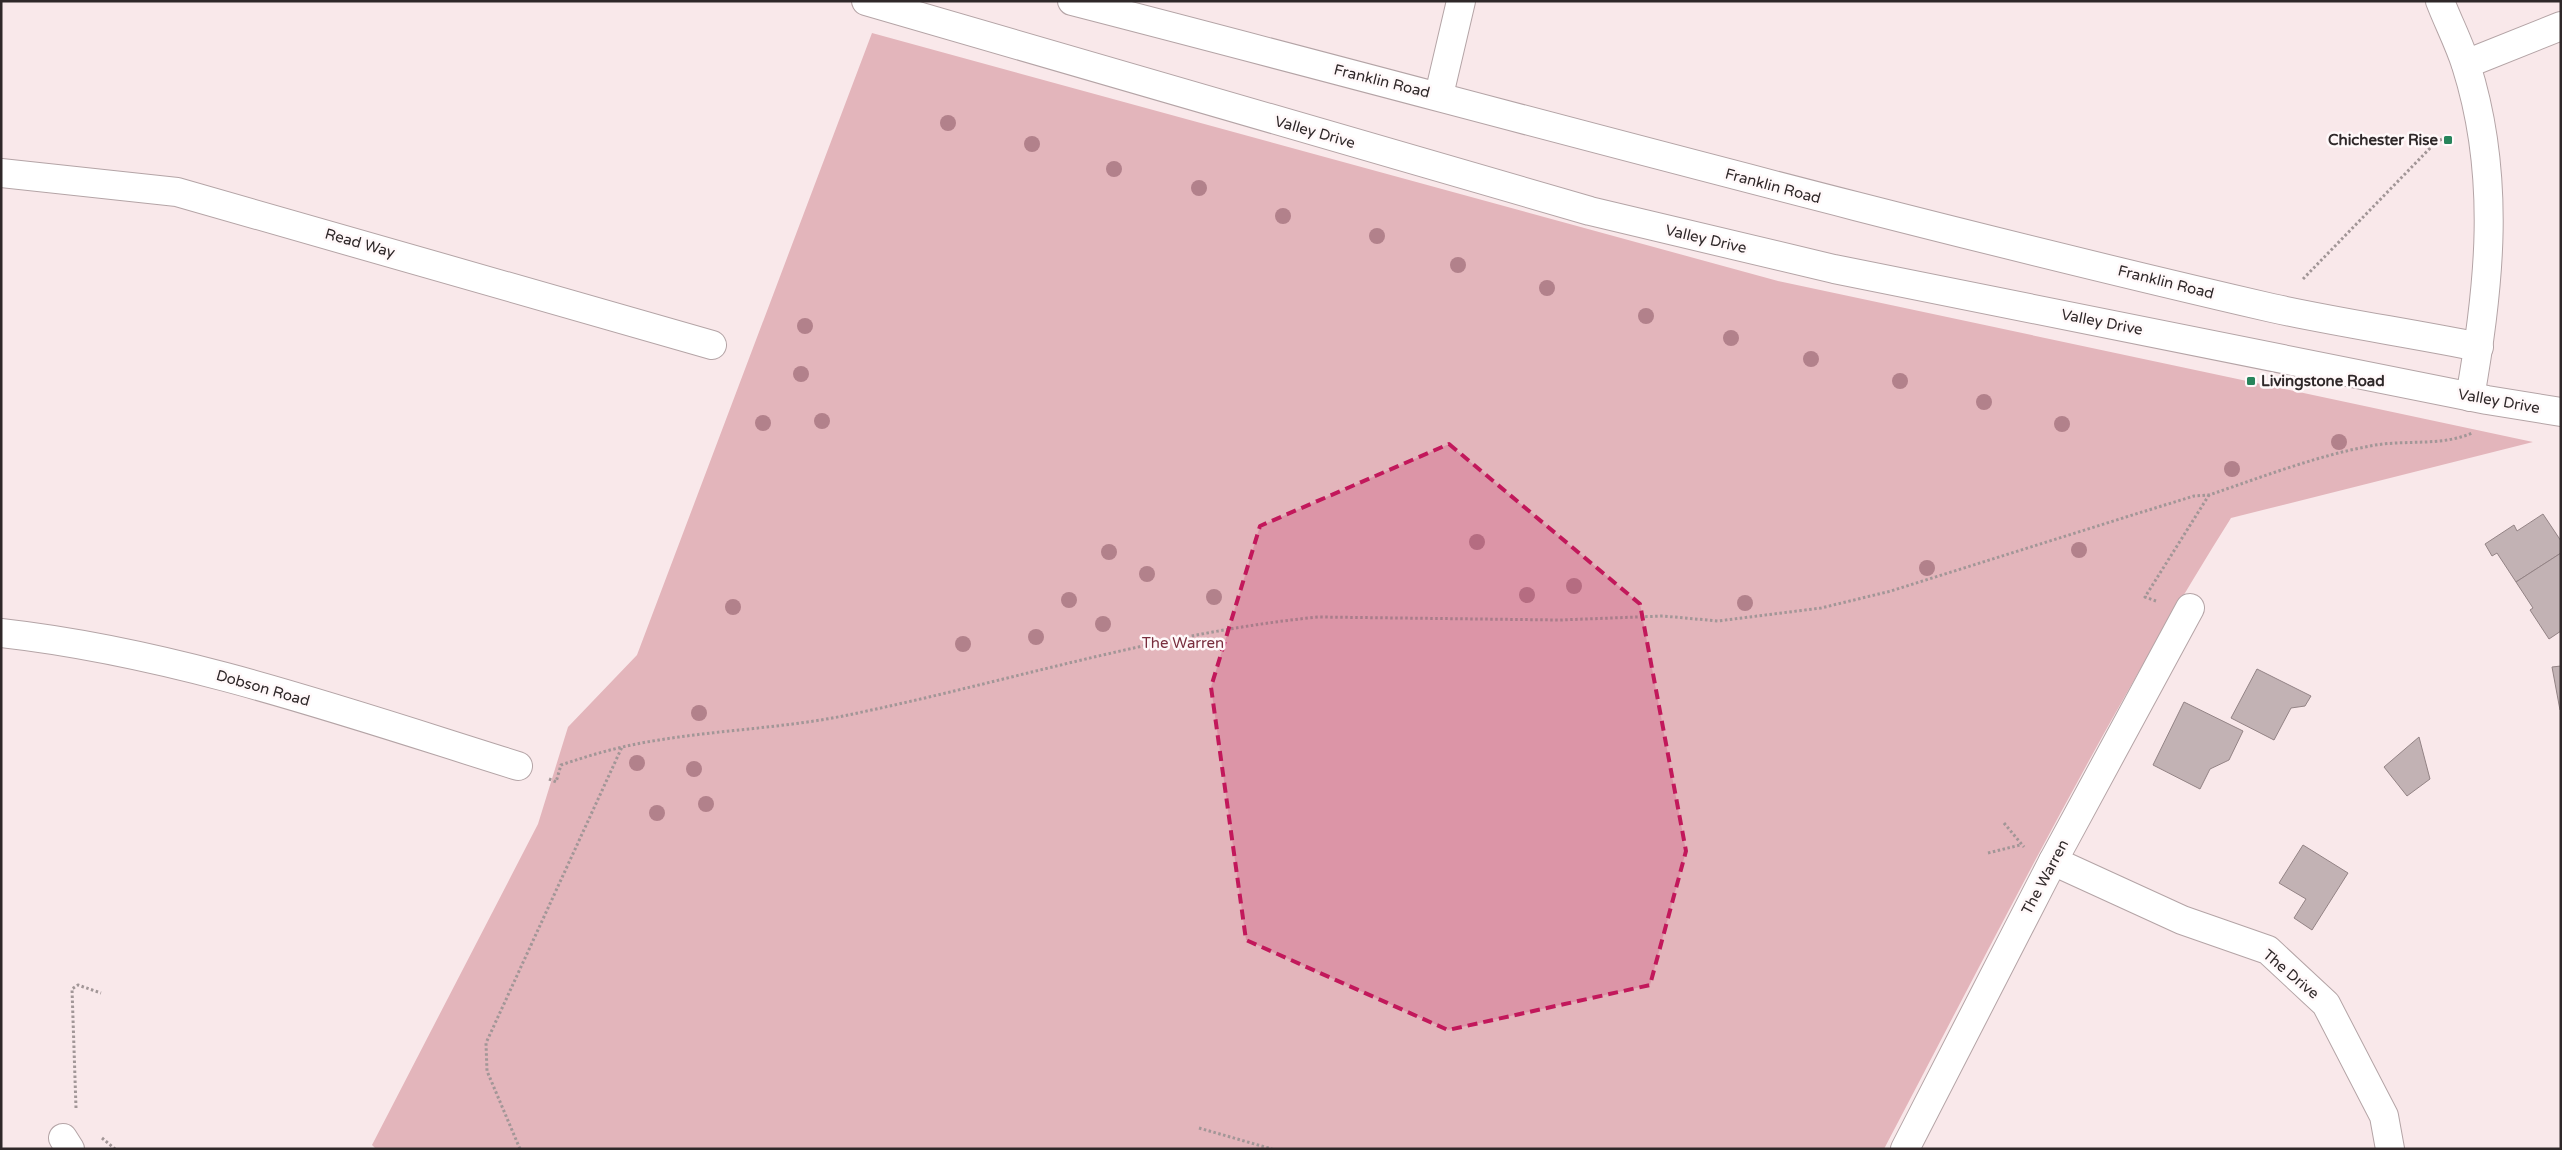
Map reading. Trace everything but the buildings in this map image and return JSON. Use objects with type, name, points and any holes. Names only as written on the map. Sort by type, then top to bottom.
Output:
[{"type":"street","name":"Valley Drive","points":[[866,1],[1590,211],[1834,269],[2478,398],[2561,412]]},
{"type":"street","name":"Franklin Road","points":[[1072,1],[1439,96],[1780,188],[2275,308],[2479,347]]},
{"type":"street","points":[[1439,96],[1461,1]]},
{"type":"street","points":[[2440,1],[2466,64],[2480,123],[2490,196],[2489,268],[2479,347],[2478,398]]},
{"type":"street","points":[[2466,64],[2561,26]]},
{"type":"street","name":"Read Way","points":[[1,174],[177,192],[712,346]]},
{"type":"street","name":"The Warren","points":[[1905,1149],[2052,861],[2187,612]]},
{"type":"street","name":"Dobson Road","points":[[1,633],[125,652],[252,683],[518,766]]},
{"type":"street","name":"The Drive","points":[[2052,861],[2182,920],[2268,950],[2326,1004],[2384,1116],[2390,1149]]},
{"type":"path","points":[[2275,308],[2437,141],[2480,123]]},
{"type":"path","points":[[518,766],[556,782],[561,765],[622,746],[660,739],[818,721],[1182,638],[1284,620],[1318,617],[1560,620],[1663,616],[1718,621],[1822,608],[1892,591],[2194,496],[2209,495],[2314,460],[2369,446],[2399,441],[2439,442],[2459,439],[2478,430],[2478,398]]},
{"type":"path","points":[[2187,612],[2145,597],[2209,495]]},
{"type":"path","points":[[520,1149],[487,1071],[486,1043],[622,746]]},
{"type":"path","points":[[1988,852],[2020,845]]},
{"type":"path","points":[[76,1113],[72,989],[78,985],[101,993]]},
{"type":"path","points":[[1200,1128],[1272,1149]]},
{"type":"highlighted area","points":[[1449,444],[1640,604],[1686,851],[1650,985],[1448,1030],[1246,940],[1211,687],[1260,526]]},
{"type":"green space","name":"The Warren","points":[[872,33],[1778,281],[2533,442],[2231,518],[2094,751],[1884,1149],[376,1149],[372,1145],[538,824],[568,727],[637,655]]},
{"type":"place","name":"Chichester Rise","points":[[2448,140]]},
{"type":"place","name":"Livingstone Road","points":[[2251,381]]}]
